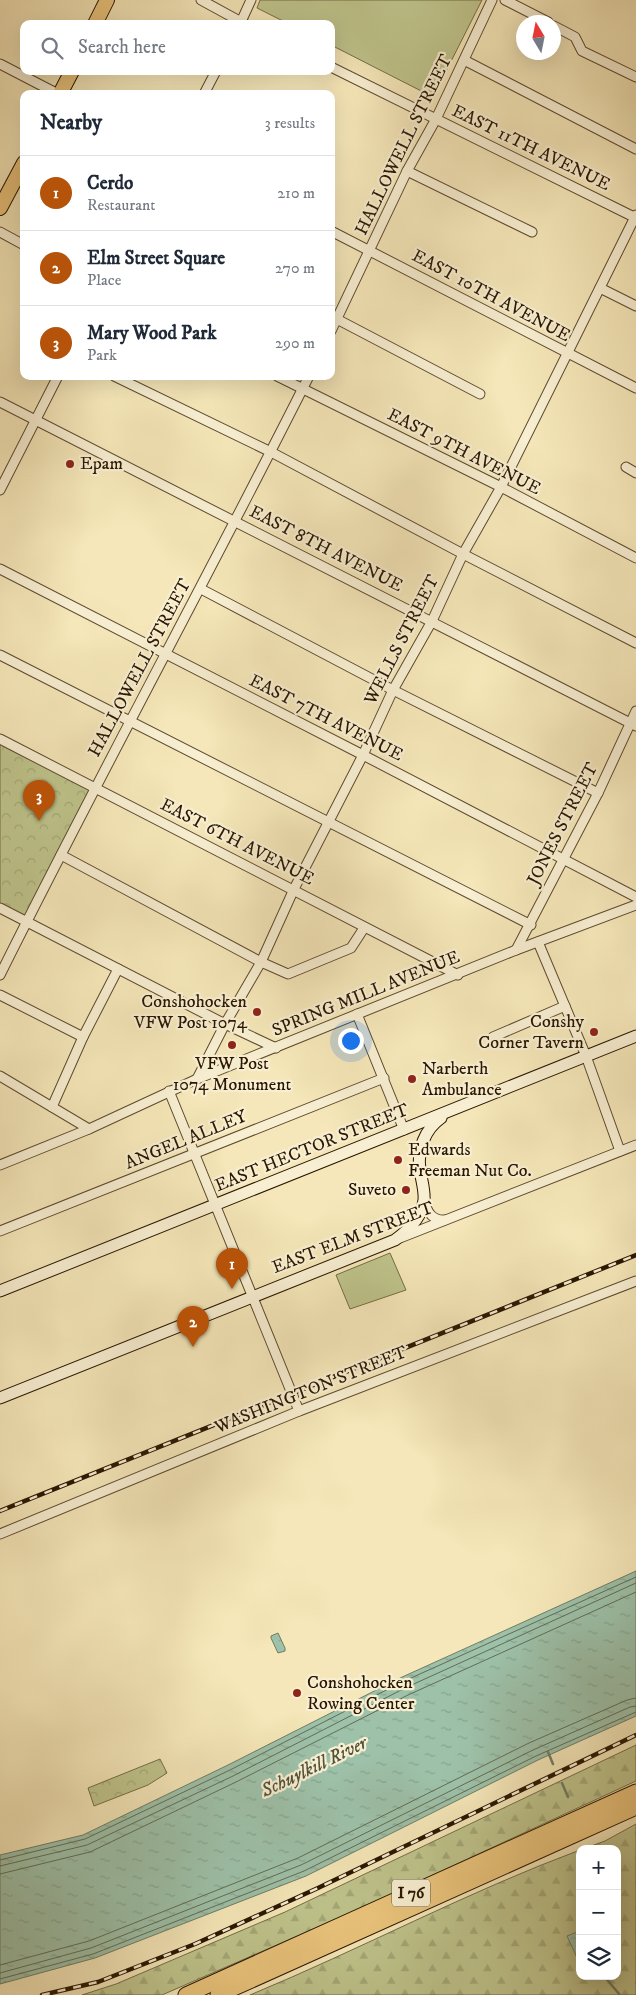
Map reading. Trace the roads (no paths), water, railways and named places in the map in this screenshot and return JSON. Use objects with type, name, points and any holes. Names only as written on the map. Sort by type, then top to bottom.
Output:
[{"type":"highway","name":"I 76","points":[[186,1995],[636,1792]]},
{"type":"highway","name":"I 76","points":[[218,1995],[636,1807]]},
{"type":"main road","points":[[97,20],[107,0]]},
{"type":"main road","points":[[61,90],[70,75]]},
{"type":"main road","points":[[0,208],[20,170]]},
{"type":"main road","name":"EAST HECTOR STREET","points":[[0,1292],[636,1036]]},
{"type":"main road","points":[[395,1240],[411,1226],[424,1200],[420,1152],[424,1139],[438,1120],[462,1106]]},
{"type":"main road","points":[[404,1130],[415,1138],[420,1152]]},
{"type":"main road","name":"EAST ELM STREET","points":[[0,1398],[395,1240]]},
{"type":"street","points":[[201,0],[237,20]]},
{"type":"street","points":[[243,20],[251,0]]},
{"type":"street","name":"HALLOWELL STREET","points":[[335,315],[407,171],[436,119],[492,0]]},
{"type":"street","points":[[506,0],[535,15]]},
{"type":"street","points":[[561,30],[575,37],[582,51],[636,77]]},
{"type":"street","points":[[464,60],[636,149]]},
{"type":"street","points":[[0,64],[20,74]]},
{"type":"street","name":"EAST 11TH AVENUE","points":[[335,69],[636,217]]},
{"type":"street","points":[[22,75],[51,90]]},
{"type":"street","points":[[206,90],[214,75]]},
{"type":"street","points":[[407,171],[532,232]]},
{"type":"street","name":"WELLS STREET","points":[[197,1079],[225,1024],[261,962],[294,889],[363,755],[393,690],[432,621],[462,554],[501,488],[636,217]]},
{"type":"street","points":[[0,232],[20,243]]},
{"type":"street","name":"EAST 10TH AVENUE","points":[[335,233],[636,388]]},
{"type":"street","points":[[600,288],[636,306]]},
{"type":"street","points":[[335,318],[480,394]]},
{"type":"street","points":[[0,490],[56,380]]},
{"type":"street","points":[[122,380],[271,452],[462,554],[636,643]]},
{"type":"street","name":"EAST 9TH AVENUE","points":[[285,380],[636,558]]},
{"type":"street","name":"HALLOWELL STREET","points":[[0,975],[95,787],[131,721],[164,654],[201,589],[307,380]]},
{"type":"street","name":"EAST 8TH AVENUE","points":[[0,402],[633,725]]},
{"type":"street","points":[[626,467],[636,473]]},
{"type":"street","name":"EAST 7TH AVENUE","points":[[0,569],[636,897]]},
{"type":"street","points":[[201,589],[393,690],[598,793]]},
{"type":"street","points":[[0,655],[531,925]]},
{"type":"street","name":"JONES STREET","points":[[516,950],[531,925],[633,725],[636,711]]},
{"type":"street","name":"EAST 6TH AVENUE","points":[[0,739],[458,975]]},
{"type":"street","points":[[61,855],[261,962],[288,974],[351,948],[364,928]]},
{"type":"street","name":"SPRING MILL AVENUE","points":[[0,1165],[89,1130],[197,1079],[516,950],[636,905]]},
{"type":"street","points":[[0,908],[225,1024],[276,1048]]},
{"type":"street","points":[[538,942],[586,1056],[620,1151]]},
{"type":"street","points":[[52,1106],[83,1037],[118,969]]},
{"type":"street","points":[[0,995],[83,1037]]},
{"type":"street","points":[[493,1037],[565,1006]]},
{"type":"street","points":[[357,1014],[404,1130]]},
{"type":"street","points":[[0,1076],[89,1130]]},
{"type":"street","name":"ANGEL ALLEY","points":[[0,1231],[384,1078]]},
{"type":"street","points":[[169,1091],[299,1411]]},
{"type":"street","name":"EAST ELM STREET","points":[[395,1240],[636,1145]]},
{"type":"street","points":[[424,1200],[427,1210],[435,1219],[442,1220],[453,1217]]},
{"type":"street","name":"WASHINGTON STREET","points":[[0,1534],[299,1411],[636,1281]]},
{"type":"water","name":"Schuylkill River","points":[[636,1571],[636,1716],[538,1760],[306,1876],[95,1958],[0,1984],[0,1855],[83,1835],[228,1765],[400,1678]]},
{"type":"water","points":[[278,1633],[285,1651],[278,1653],[271,1636]]},
{"type":"water","points":[[576,1933],[576,1955],[567,1936]]},
{"type":"waterway","points":[[548,1752],[553,1764]]},
{"type":"waterway","points":[[562,1783],[568,1797]]},
{"type":"waterway","points":[[607,1980],[620,1995]]},
{"type":"railway","points":[[0,1511],[636,1255]]},
{"type":"railway","points":[[42,1995],[98,1982],[195,1944],[318,1888],[636,1735]]},
{"type":"place","name":"Epam","points":[[70,464]]},
{"type":"place","name":"Mary Wood Park","points":[[39,821]]},
{"type":"place","name":"Conshohocken VFW Post 1074","points":[[257,1012]]},
{"type":"place","name":"Conshy Corner Tavern","points":[[594,1032]]},
{"type":"place","name":"VFW Post 1074 Monument","points":[[232,1045]]},
{"type":"place","name":"Narberth Ambulance","points":[[412,1079]]},
{"type":"place","name":"Edwards Freeman Nut Co.","points":[[398,1160]]},
{"type":"place","name":"Suveto","points":[[406,1190]]},
{"type":"place","name":"Cerdo","points":[[232,1289]]},
{"type":"place","name":"Elm Street Square","points":[[193,1347]]},
{"type":"place","name":"Conshohocken Rowing Center","points":[[297,1693]]}]
